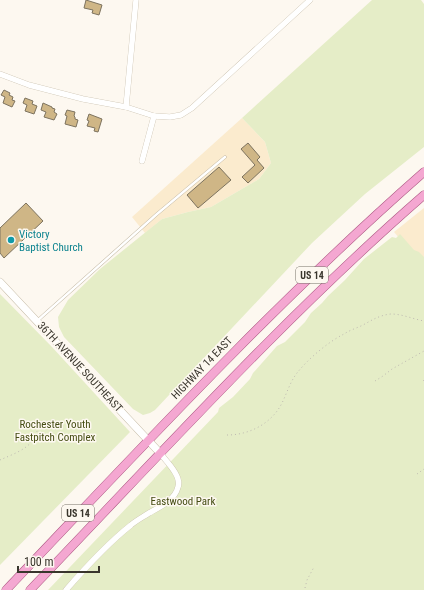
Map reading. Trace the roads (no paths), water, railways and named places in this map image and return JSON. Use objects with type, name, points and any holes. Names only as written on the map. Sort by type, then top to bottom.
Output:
[{"type":"main road","name":"HIGHWAY 14 EAST","points":[[6,590],[233,352],[375,216],[424,172]]},
{"type":"main road","name":"US 14","points":[[30,590],[238,371],[334,277],[424,195]]},
{"type":"street","points":[[126,107],[136,0]]},
{"type":"street","points":[[0,74],[36,87],[83,99],[126,107],[154,116],[170,117],[182,114],[192,108],[310,0]]},
{"type":"street","points":[[142,161],[154,116]]},
{"type":"street","name":"36TH AVENUE SOUTHEAST","points":[[0,282],[160,453]]},
{"type":"street","points":[[66,590],[89,564],[121,533],[172,498],[179,484],[177,476],[160,453]]},
{"type":"lane","points":[[37,322],[157,214],[225,157]]},
{"type":"place","name":"Victory Baptist Church","points":[[11,240]]},
{"type":"park label","name":"Rochester Youth Fastpitch Complex","points":[[55,430]]},
{"type":"park label","name":"Eastwood Park","points":[[183,501]]}]
